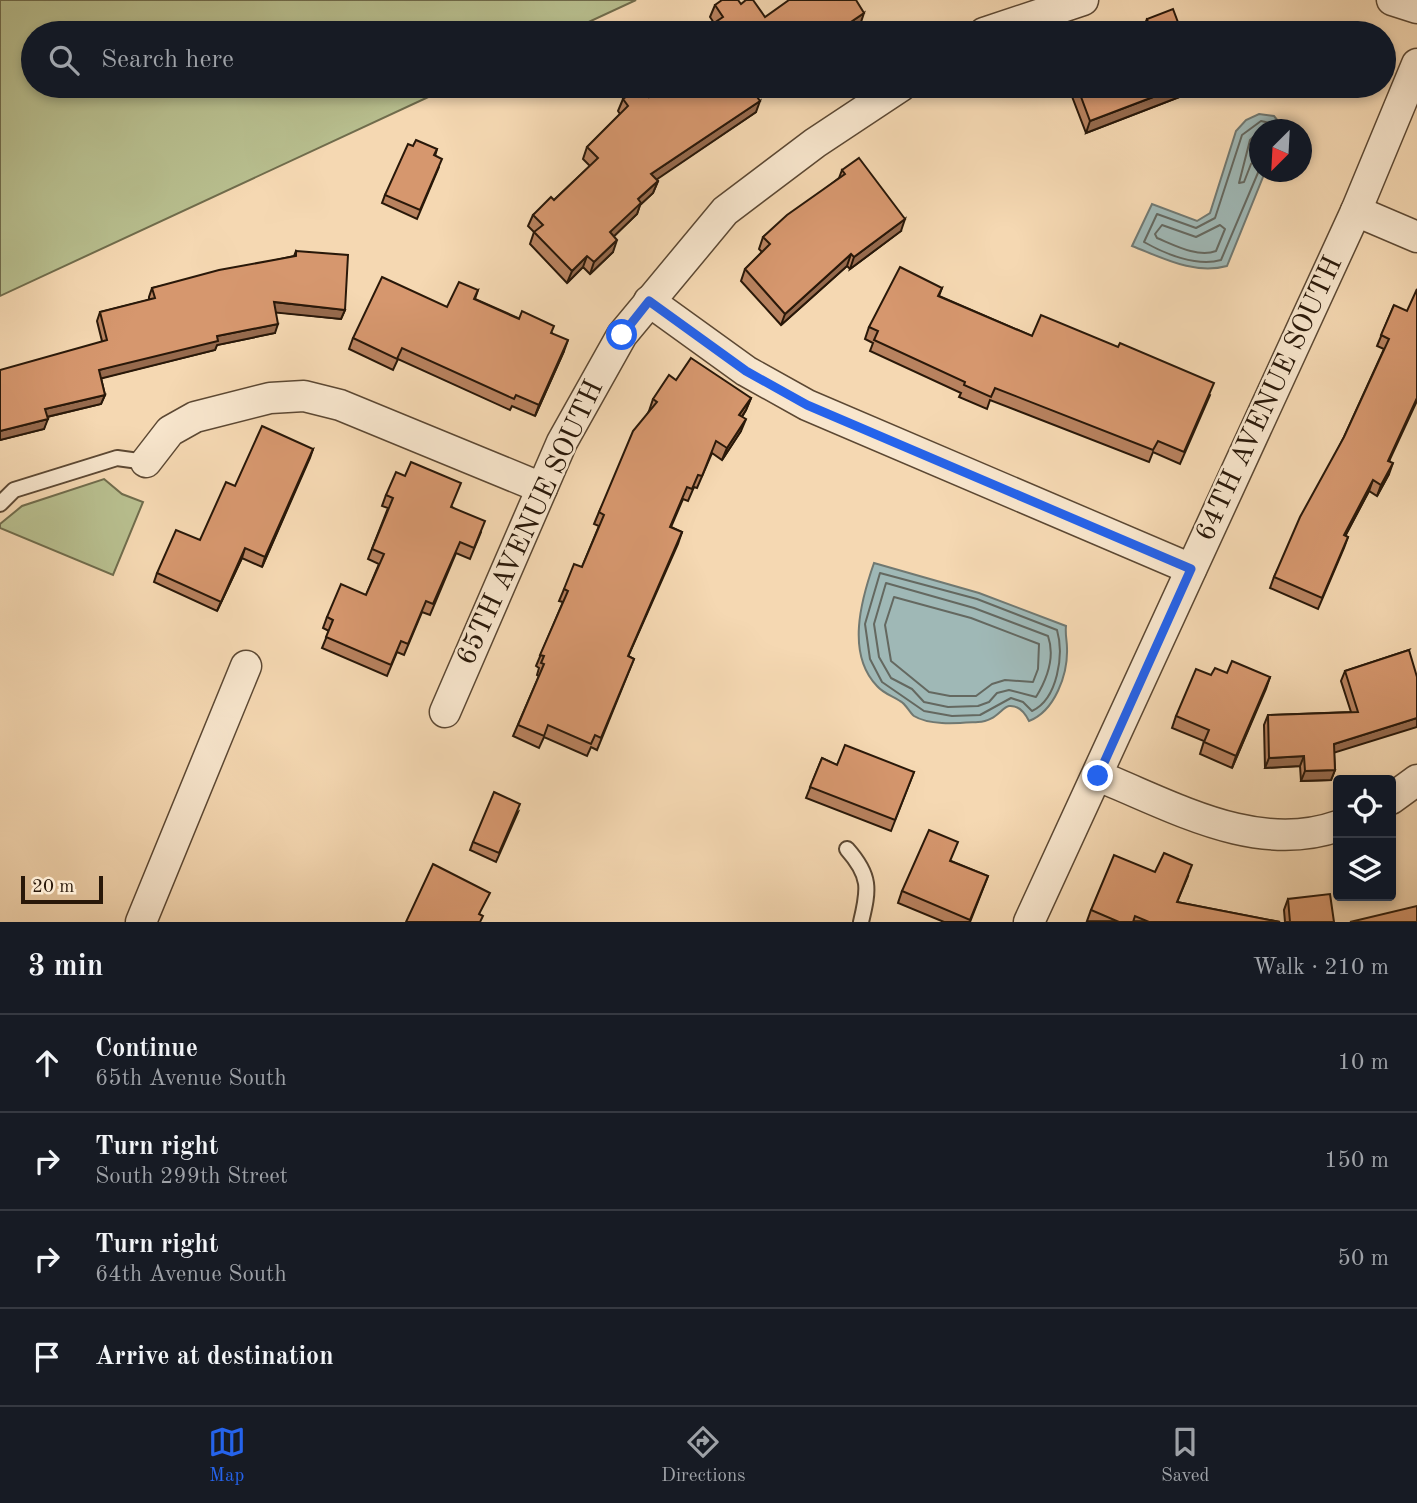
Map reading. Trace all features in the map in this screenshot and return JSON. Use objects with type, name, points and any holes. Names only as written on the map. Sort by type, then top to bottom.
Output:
[{"type":"street","points":[[1020,21],[1083,0]]},
{"type":"street","points":[[1392,0],[1417,8]]},
{"type":"street","name":"64TH AVENUE SOUTH","points":[[1029,922],[1356,211],[1417,64]]},
{"type":"street","name":"65TH AVENUE SOUTH","points":[[445,712],[542,488],[590,390],[622,335],[725,212],[815,143],[883,98]]},
{"type":"street","points":[[1356,211],[1417,237]]},
{"type":"street","points":[[649,301],[746,371],[807,405],[1191,569]]},
{"type":"street","points":[[146,461],[170,431],[195,417],[270,398],[304,396],[340,405],[542,488]]},
{"type":"street","points":[[141,922],[246,666]]},
{"type":"street","points":[[1098,776],[1236,829],[1281,836],[1333,827]]},
{"type":"street","points":[[1396,795],[1417,780]]},
{"type":"lane","points":[[0,503],[14,490],[117,458],[146,461]]},
{"type":"lane","points":[[847,849],[866,876],[867,893],[861,922]]},
{"type":"green space","points":[[0,0],[636,0],[591,21],[21,21],[21,98],[426,98],[0,296]]},
{"type":"green space","points":[[104,479],[122,494],[143,502],[113,575],[0,528],[0,524],[22,506]]},
{"type":"water","points":[[1259,114],[1274,116],[1276,119],[1249,119],[1249,182],[1261,182],[1227,266],[1191,267],[1132,246],[1152,204],[1197,221],[1210,213],[1236,131],[1246,120]]},
{"type":"water","points":[[874,563],[979,593],[1066,626],[1065,669],[1058,690],[1046,709],[1029,721],[1021,710],[1009,706],[984,721],[937,723],[914,716],[902,702],[879,688],[867,673],[859,643],[861,610]]},
{"type":"building","points":[[722,0],[738,0],[741,4],[746,0],[753,0],[765,17],[789,0],[856,0],[864,13],[852,21],[717,21],[723,17],[715,5]]},
{"type":"building","points":[[1173,9],[1178,21],[1148,21]]},
{"type":"building","points":[[758,98],[760,101],[651,174],[658,181],[638,199],[641,203],[610,232],[617,240],[594,262],[587,256],[572,271],[534,232],[543,225],[533,215],[551,197],[554,200],[598,158],[587,147],[628,106],[623,99]]},
{"type":"building","points":[[1081,98],[1150,98],[1090,121]]},
{"type":"building","points":[[416,140],[437,149],[434,155],[442,159],[420,210],[385,195],[408,144],[413,146]]},
{"type":"building","points":[[859,158],[905,219],[854,257],[851,254],[785,314],[745,269],[770,244],[763,237],[787,215],[845,174],[842,170]]},
{"type":"building","points":[[296,251],[348,255],[345,310],[274,302],[278,324],[217,336],[218,341],[99,370],[105,395],[45,409],[48,419],[0,431],[0,370],[107,340],[100,312],[155,298],[152,288],[219,270],[296,256]]},
{"type":"building","points":[[900,267],[942,288],[938,296],[1032,336],[1041,315],[1118,347],[1120,343],[1214,383],[1184,452],[1158,441],[1153,450],[995,388],[991,397],[874,340],[878,331],[869,327]]},
{"type":"building","points":[[382,277],[447,307],[459,282],[478,290],[474,299],[519,319],[522,311],[554,326],[551,333],[568,340],[539,405],[516,395],[514,399],[402,348],[397,359],[353,338]]},
{"type":"building","points":[[1417,289],[1417,398],[1388,461],[1393,463],[1381,485],[1373,480],[1344,535],[1348,537],[1322,598],[1274,577],[1300,517],[1344,437],[1389,339],[1381,335],[1394,305],[1407,311]]},
{"type":"building","points":[[691,358],[751,398],[739,415],[746,419],[727,448],[716,441],[702,476],[698,475],[692,489],[687,487],[670,527],[682,532],[628,656],[634,659],[601,738],[595,735],[591,744],[548,725],[544,736],[518,725],[544,664],[541,663],[544,656],[540,655],[568,591],[564,589],[574,564],[582,567],[604,515],[599,512],[633,431],[657,402],[653,399],[669,375],[676,380]]},
{"type":"building","points":[[262,426],[313,449],[265,557],[245,548],[221,602],[157,573],[176,530],[200,540],[226,482],[235,486]]},
{"type":"building","points":[[411,462],[461,483],[451,507],[485,521],[474,548],[460,542],[433,604],[426,601],[408,644],[401,641],[391,665],[326,637],[333,620],[327,617],[341,584],[366,595],[384,554],[372,549],[393,498],[386,495],[396,472],[405,476]]},
{"type":"building","points":[[1409,650],[1417,677],[1417,718],[1334,744],[1335,770],[1305,771],[1304,756],[1269,758],[1268,715],[1358,712],[1345,671]]},
{"type":"building","points":[[1232,661],[1270,677],[1236,756],[1204,742],[1209,730],[1176,716],[1196,669],[1211,675],[1215,668],[1227,673]]},
{"type":"building","points":[[845,745],[914,772],[895,820],[810,787],[822,758],[837,765]]},
{"type":"building","points":[[494,792],[520,804],[499,853],[473,842]]},
{"type":"building","points":[[929,830],[958,842],[950,861],[988,876],[970,920],[902,891]]},
{"type":"building","points":[[1164,853],[1192,865],[1177,902],[1280,922],[1149,922],[1135,916],[1133,922],[1119,922],[1091,910],[1114,855],[1155,872]]},
{"type":"building","points":[[433,864],[490,893],[479,914],[483,916],[480,922],[406,922]]},
{"type":"building","points":[[1330,894],[1334,922],[1290,922],[1288,899]]},
{"type":"building","points":[[1417,906],[1417,922],[1350,922]]},
{"type":"route","points":[[622,335],[649,301],[746,371],[807,405],[1191,569],[1098,776]]}]
